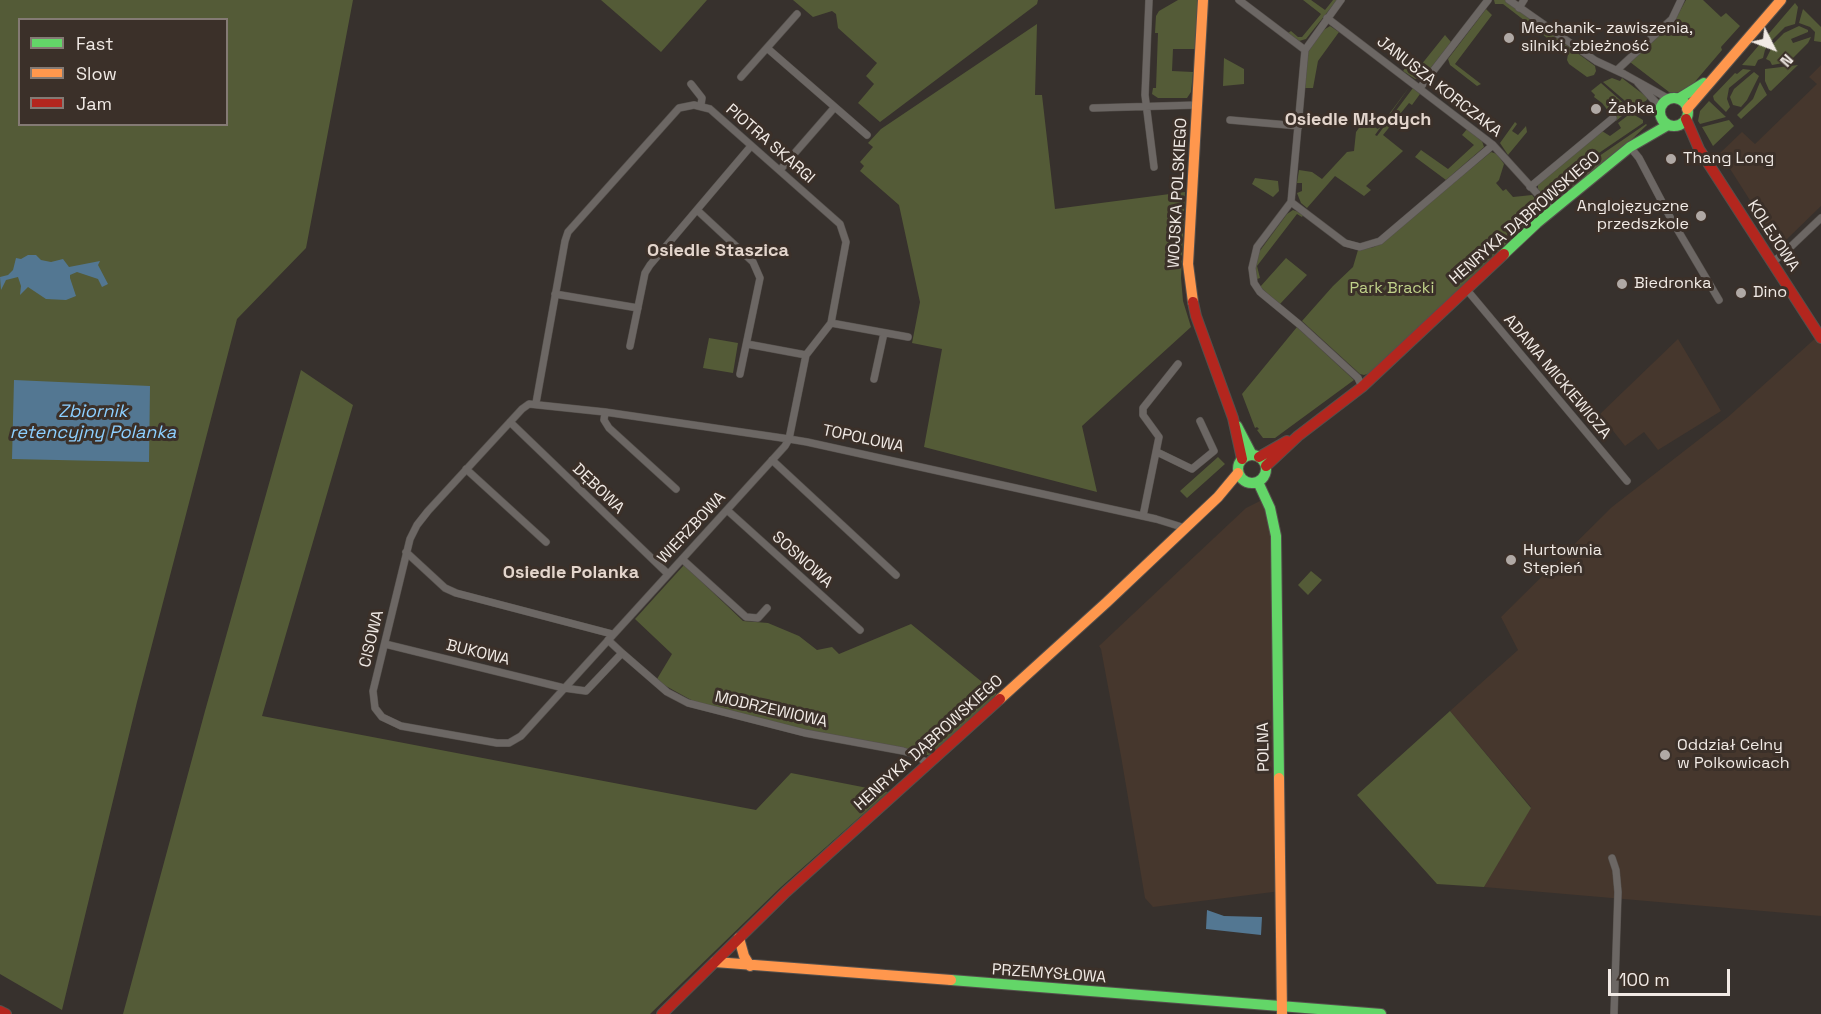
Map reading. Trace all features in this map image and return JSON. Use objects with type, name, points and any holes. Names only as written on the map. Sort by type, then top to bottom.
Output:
[{"type":"main road","name":"WOJSKA POLSKIEGO","points":[[1203,0],[1188,264],[1189,281],[1196,316],[1233,418],[1255,459]]},
{"type":"main road","points":[[1714,76],[1781,0]]},
{"type":"main road","name":"HENRYKA DĄBROWSKIEGO","points":[[1255,459],[1298,436],[1362,387],[1553,211],[1634,145],[1667,105],[1692,92],[1714,76]]},
{"type":"main road","name":"HENRYKA DĄBROWSKIEGO","points":[[1634,145],[1672,125],[1687,114],[1714,76]]},
{"type":"main road","name":"KOLEJOWA","points":[[1699,149],[1672,125],[1667,105],[1686,105],[1699,149],[1821,338]]},
{"type":"main road","points":[[1255,459],[1265,476],[1258,482],[1249,483],[1241,477],[1238,465],[1255,459]]},
{"type":"main road","name":"HENRYKA DĄBROWSKIEGO","points":[[662,1014],[786,892],[1035,669],[1241,477]]},
{"type":"main road","name":"POLNA","points":[[1258,482],[1270,508],[1276,536],[1282,1010]]},
{"type":"main road","points":[[739,938],[744,956],[750,966]]},
{"type":"main road","name":"PRZEMYSŁOWA","points":[[715,962],[1282,1010],[1381,1014]]},
{"type":"main road","points":[[0,1011],[6,1014]]},
{"type":"street","name":"WOJSKA POLSKIEGO","points":[[1149,0],[1145,96],[1154,167]]},
{"type":"street","points":[[1239,0],[1305,50]]},
{"type":"street","points":[[1341,0],[1305,50],[1291,202],[1257,247],[1252,268],[1254,283],[1260,292],[1358,378],[1362,387]]},
{"type":"street","points":[[1420,88],[1488,0]]},
{"type":"street","points":[[1509,0],[1596,61],[1634,79],[1667,105]]},
{"type":"street","points":[[1519,8],[1524,0]]},
{"type":"street","points":[[1617,70],[1671,19],[1681,0]]},
{"type":"street","points":[[741,77],[797,14]]},
{"type":"street","name":"JANUSZA KORCZAKA","points":[[1327,18],[1493,145],[1553,211]]},
{"type":"street","points":[[767,48],[867,135]]},
{"type":"street","points":[[1634,79],[1667,105]]},
{"type":"street","points":[[691,84],[702,98],[701,105]]},
{"type":"street","name":"PIOTRA SKARGI","points":[[532,403],[568,232],[675,110],[688,105],[701,105],[710,109],[840,224],[846,242],[831,323],[806,355],[789,439]]},
{"type":"street","name":"WOJSKA POLSKIEGO","points":[[1094,108],[1197,105]]},
{"type":"street","points":[[780,170],[834,108]]},
{"type":"street","points":[[1530,187],[1613,118]]},
{"type":"street","points":[[1230,120],[1299,126]]},
{"type":"street","points":[[1291,202],[1345,243],[1360,247],[1380,241],[1493,145]]},
{"type":"street","points":[[1634,145],[1670,217],[1719,300]]},
{"type":"street","points":[[630,346],[645,273],[751,146]]},
{"type":"street","points":[[696,210],[753,262],[760,278],[740,374]]},
{"type":"street","points":[[1772,262],[1821,218]]},
{"type":"street","name":"ADAMA MICKIEWICZA","points":[[1467,290],[1627,481]]},
{"type":"street","points":[[555,294],[638,308]]},
{"type":"street","points":[[831,323],[908,337]]},
{"type":"street","points":[[874,379],[884,333]]},
{"type":"street","points":[[747,344],[806,355]]},
{"type":"street","points":[[1143,516],[1159,437],[1143,415],[1143,408],[1178,364]]},
{"type":"street","name":"TOPOLOWA","points":[[532,403],[789,439],[898,460],[1181,525],[1185,528]]},
{"type":"street","name":"CISOWA","points":[[532,403],[510,422],[417,525],[406,552],[373,691],[375,708],[382,717],[401,726],[497,743],[509,743],[521,736],[564,688]]},
{"type":"street","points":[[605,412],[604,420],[609,428],[676,489]]},
{"type":"street","points":[[1157,452],[1192,469],[1214,451],[1200,421]]},
{"type":"street","name":"DĘBOWA","points":[[510,422],[668,574]]},
{"type":"street","name":"WIERZBOWA","points":[[564,688],[785,447],[789,439]]},
{"type":"street","points":[[772,460],[896,575]]},
{"type":"street","points":[[466,469],[546,542]]},
{"type":"street","name":"SOSNOWA","points":[[727,510],[860,630]]},
{"type":"street","points":[[406,552],[445,588],[456,593],[610,637]]},
{"type":"street","points":[[682,559],[746,617],[758,618],[767,608]]},
{"type":"street","name":"MODRZEWIOWA","points":[[610,637],[622,653],[667,692],[688,703],[805,733],[903,751],[916,755],[928,764]]},
{"type":"street","name":"BUKOWA","points":[[385,644],[564,688],[586,691],[622,653]]},
{"type":"street","points":[[1612,858],[1617,870],[1618,892],[1614,1014]]},
{"type":"shaded area","points":[[1821,65],[1821,206],[1786,240],[1777,243],[1720,153],[1742,132],[1755,144],[1817,84],[1809,77]]},
{"type":"shaded area","points":[[1819,335],[1821,338],[1821,916],[1484,887],[1531,807],[1450,711],[1518,650],[1501,617],[1612,507],[1728,417]]},
{"type":"shaded area","points":[[1678,339],[1721,411],[1658,450],[1644,432],[1625,446],[1600,414]]},
{"type":"shaded area","points":[[1260,501],[1270,508],[1281,891],[1153,907],[1145,898],[1121,756],[1099,646],[1246,508]]},
{"type":"green space","points":[[0,0],[353,0],[306,248],[237,319],[137,702],[62,1010],[0,974]]},
{"type":"green space","points":[[601,0],[707,0],[661,52]]},
{"type":"green space","points":[[793,0],[1038,0],[1037,4],[880,122],[858,103],[874,84],[866,76],[877,63],[838,28],[836,14],[832,11],[813,17]]},
{"type":"green space","points":[[1178,0],[1198,0],[1196,49],[1173,49],[1172,71],[1193,72],[1191,92],[1187,98],[1158,98],[1152,94],[1153,88],[1156,88],[1158,33],[1155,33],[1156,16],[1159,11]]},
{"type":"green space","points":[[1303,0],[1311,0],[1325,10],[1333,0],[1337,0],[1306,39],[1299,41],[1288,33],[1291,31],[1298,37],[1302,37],[1321,14]]},
{"type":"green space","points":[[1494,0],[1505,0],[1595,66],[1594,75],[1587,77],[1569,64],[1568,54],[1503,4],[1495,4]]},
{"type":"green space","points":[[1686,0],[1703,0],[1721,17],[1726,13],[1740,26],[1693,84],[1681,92],[1669,92],[1630,62],[1676,18]]},
{"type":"green space","points":[[1795,3],[1798,7],[1795,24],[1785,27],[1773,39],[1765,50],[1763,58],[1758,60],[1755,66],[1742,65]]},
{"type":"green space","points":[[1486,9],[1492,15],[1455,64],[1481,84],[1477,86],[1450,65],[1448,59]]},
{"type":"green space","points":[[1803,9],[1821,27],[1821,42],[1814,41],[1815,32],[1810,27],[1799,23]]},
{"type":"green space","points":[[1037,24],[1035,95],[1042,95],[1055,209],[1185,192],[1181,278],[1183,301],[1191,327],[1082,426],[1097,492],[924,447],[942,349],[912,343],[920,302],[899,205],[860,171],[864,166],[860,162],[873,147],[868,143],[881,129]]},
{"type":"green space","points":[[1330,26],[1339,32],[1318,61],[1313,88],[1305,88],[1308,52],[1322,31]]},
{"type":"green space","points":[[1799,26],[1808,32],[1791,39],[1793,43],[1811,37],[1808,43],[1789,62],[1772,65],[1766,59],[1774,43],[1784,33]]},
{"type":"green space","points":[[1445,35],[1451,42],[1423,78],[1415,79],[1403,71],[1412,59],[1421,65]]},
{"type":"green space","points":[[1224,58],[1244,69],[1244,84],[1223,86]]},
{"type":"green space","points":[[1798,65],[1771,91],[1769,90],[1765,81],[1765,69]]},
{"type":"green space","points":[[1743,69],[1751,70],[1729,88],[1727,99],[1730,107],[1726,112],[1713,96],[1735,73]]},
{"type":"green space","points":[[1754,72],[1759,76],[1747,100],[1741,107],[1733,105],[1730,97],[1734,89]]},
{"type":"green space","points":[[1612,78],[1620,81],[1622,78],[1648,98],[1646,101],[1631,106],[1603,82]]},
{"type":"green space","points":[[1760,82],[1767,95],[1741,119],[1737,115],[1753,99]]},
{"type":"green space","points":[[1601,83],[1628,107],[1628,111],[1616,121],[1591,91]]},
{"type":"green space","points":[[1410,86],[1375,135],[1377,136],[1413,88],[1420,94],[1412,105],[1409,103],[1383,135],[1403,151],[1366,186],[1371,190],[1364,196],[1335,176],[1307,208],[1301,203],[1297,193],[1302,191],[1302,183],[1297,183],[1299,170],[1312,172],[1322,179],[1347,152],[1354,151],[1356,132],[1364,121],[1378,129]]},
{"type":"green space","points":[[1709,101],[1726,117],[1700,124],[1698,121],[1700,111]]},
{"type":"green space","points":[[1631,113],[1643,120],[1643,123],[1568,174],[1545,198],[1538,189],[1538,184],[1602,131],[1610,136],[1621,128],[1618,123]]},
{"type":"green space","points":[[1729,120],[1734,126],[1713,146],[1702,127]]},
{"type":"green space","points":[[1515,122],[1517,124],[1512,131],[1518,135],[1526,126],[1527,132],[1508,155],[1500,143]]},
{"type":"green space","points":[[1646,124],[1631,140],[1564,193],[1560,187],[1570,176]]},
{"type":"green space","points":[[1467,129],[1482,141],[1484,147],[1446,180],[1415,157],[1421,150],[1448,169],[1474,145],[1462,135]]},
{"type":"green space","name":"Park Bracki","points":[[1491,152],[1497,154],[1504,164],[1496,183],[1513,197],[1532,195],[1540,204],[1540,211],[1391,354],[1370,373],[1360,374],[1302,321],[1353,267],[1358,250],[1374,247],[1383,241]]},
{"type":"green space","points":[[1255,178],[1278,181],[1279,191],[1273,197],[1252,184]]},
{"type":"green space","points":[[1293,210],[1304,214],[1302,217],[1297,214],[1257,266],[1260,278],[1257,279],[1255,266],[1259,252],[1287,214]]},
{"type":"green space","points":[[1286,258],[1307,275],[1280,304],[1260,287]]},
{"type":"green space","points":[[1297,327],[1354,380],[1275,438],[1263,438],[1257,430],[1259,429],[1255,428],[1242,394]]},
{"type":"green space","points":[[709,338],[738,343],[733,373],[703,368]]},
{"type":"green space","points":[[301,370],[353,405],[262,716],[756,810],[791,773],[888,792],[781,887],[650,1014],[123,1014]]},
{"type":"green space","points":[[1218,457],[1225,464],[1187,498],[1180,491]]},
{"type":"green space","points":[[684,565],[743,621],[768,623],[799,636],[817,650],[832,647],[839,654],[911,624],[998,695],[929,755],[803,730],[693,701],[657,679],[672,654],[635,619]]},
{"type":"green space","points":[[1311,571],[1322,580],[1308,595],[1298,585]]},
{"type":"green space","points":[[1450,711],[1531,808],[1484,887],[1437,884],[1357,795]]},
{"type":"water","points":[[28,255],[36,255],[41,260],[51,262],[63,259],[69,267],[100,261],[98,265],[108,284],[102,287],[98,279],[77,272],[70,275],[76,296],[66,300],[46,299],[28,287],[20,295],[21,286],[18,277],[6,280],[1,290],[0,277],[8,275],[13,270],[16,258],[21,259]]},
{"type":"water","name":"Zbiornik retencyjny Polanka","points":[[14,380],[150,386],[149,462],[12,459]]},
{"type":"water","points":[[1207,910],[1224,916],[1262,917],[1261,935],[1206,929]]},
{"type":"traffic: fast","points":[[1678,99],[1704,83]]},
{"type":"traffic: fast","points":[[1674,98],[1684,102],[1688,112],[1684,122],[1674,126],[1664,122],[1660,112],[1664,102],[1674,98]]},
{"type":"traffic: fast","points":[[1504,254],[1537,223],[1630,147],[1668,125]]},
{"type":"traffic: fast","points":[[1237,426],[1252,455]]},
{"type":"traffic: fast","points":[[1252,455],[1262,459],[1266,469],[1262,479],[1252,483],[1242,479],[1238,469],[1242,459],[1252,455]]},
{"type":"traffic: fast","points":[[1258,482],[1270,508],[1276,536],[1279,778]]},
{"type":"traffic: fast","points":[[951,980],[1381,1014]]},
{"type":"traffic: slow","points":[[1193,302],[1188,264],[1203,0]]},
{"type":"traffic: slow","points":[[1687,109],[1781,0]]},
{"type":"traffic: slow","points":[[1000,699],[1218,497],[1238,473]]},
{"type":"traffic: slow","points":[[1279,778],[1282,1014]]},
{"type":"traffic: slow","points":[[739,938],[744,956],[750,966]]},
{"type":"traffic: slow","points":[[715,962],[951,980]]},
{"type":"traffic: jam","points":[[1686,119],[1699,149],[1821,338]]},
{"type":"traffic: jam","points":[[1266,466],[1298,436],[1362,387],[1504,254]]},
{"type":"traffic: jam","points":[[1193,302],[1233,418],[1242,459]]},
{"type":"traffic: jam","points":[[1259,457],[1287,441]]},
{"type":"traffic: jam","points":[[662,1014],[786,892],[1000,699]]},
{"type":"traffic: jam","points":[[0,1011],[6,1014]]},
{"type":"place","name":"Mechanik- zawiszenia, silniki, zbieżność","points":[[1509,38]]},
{"type":"place","name":"Żabka","points":[[1596,109]]},
{"type":"place","name":"Thang Long","points":[[1671,159]]},
{"type":"place","name":"Anglojęzyczne przedszkole","points":[[1701,216]]},
{"type":"place","name":"Biedronka","points":[[1622,284]]},
{"type":"place","name":"Dino","points":[[1741,293]]},
{"type":"place","name":"Hurtownia Stępień","points":[[1511,560]]},
{"type":"place","name":"Oddział Celny w Polkowicach","points":[[1665,755]]},
{"type":"district","name":"Osiedle Młodych","points":[[1358,120]]},
{"type":"district","name":"Osiedle Staszica","points":[[718,251]]},
{"type":"district","name":"Osiedle Polanka","points":[[571,573]]}]
